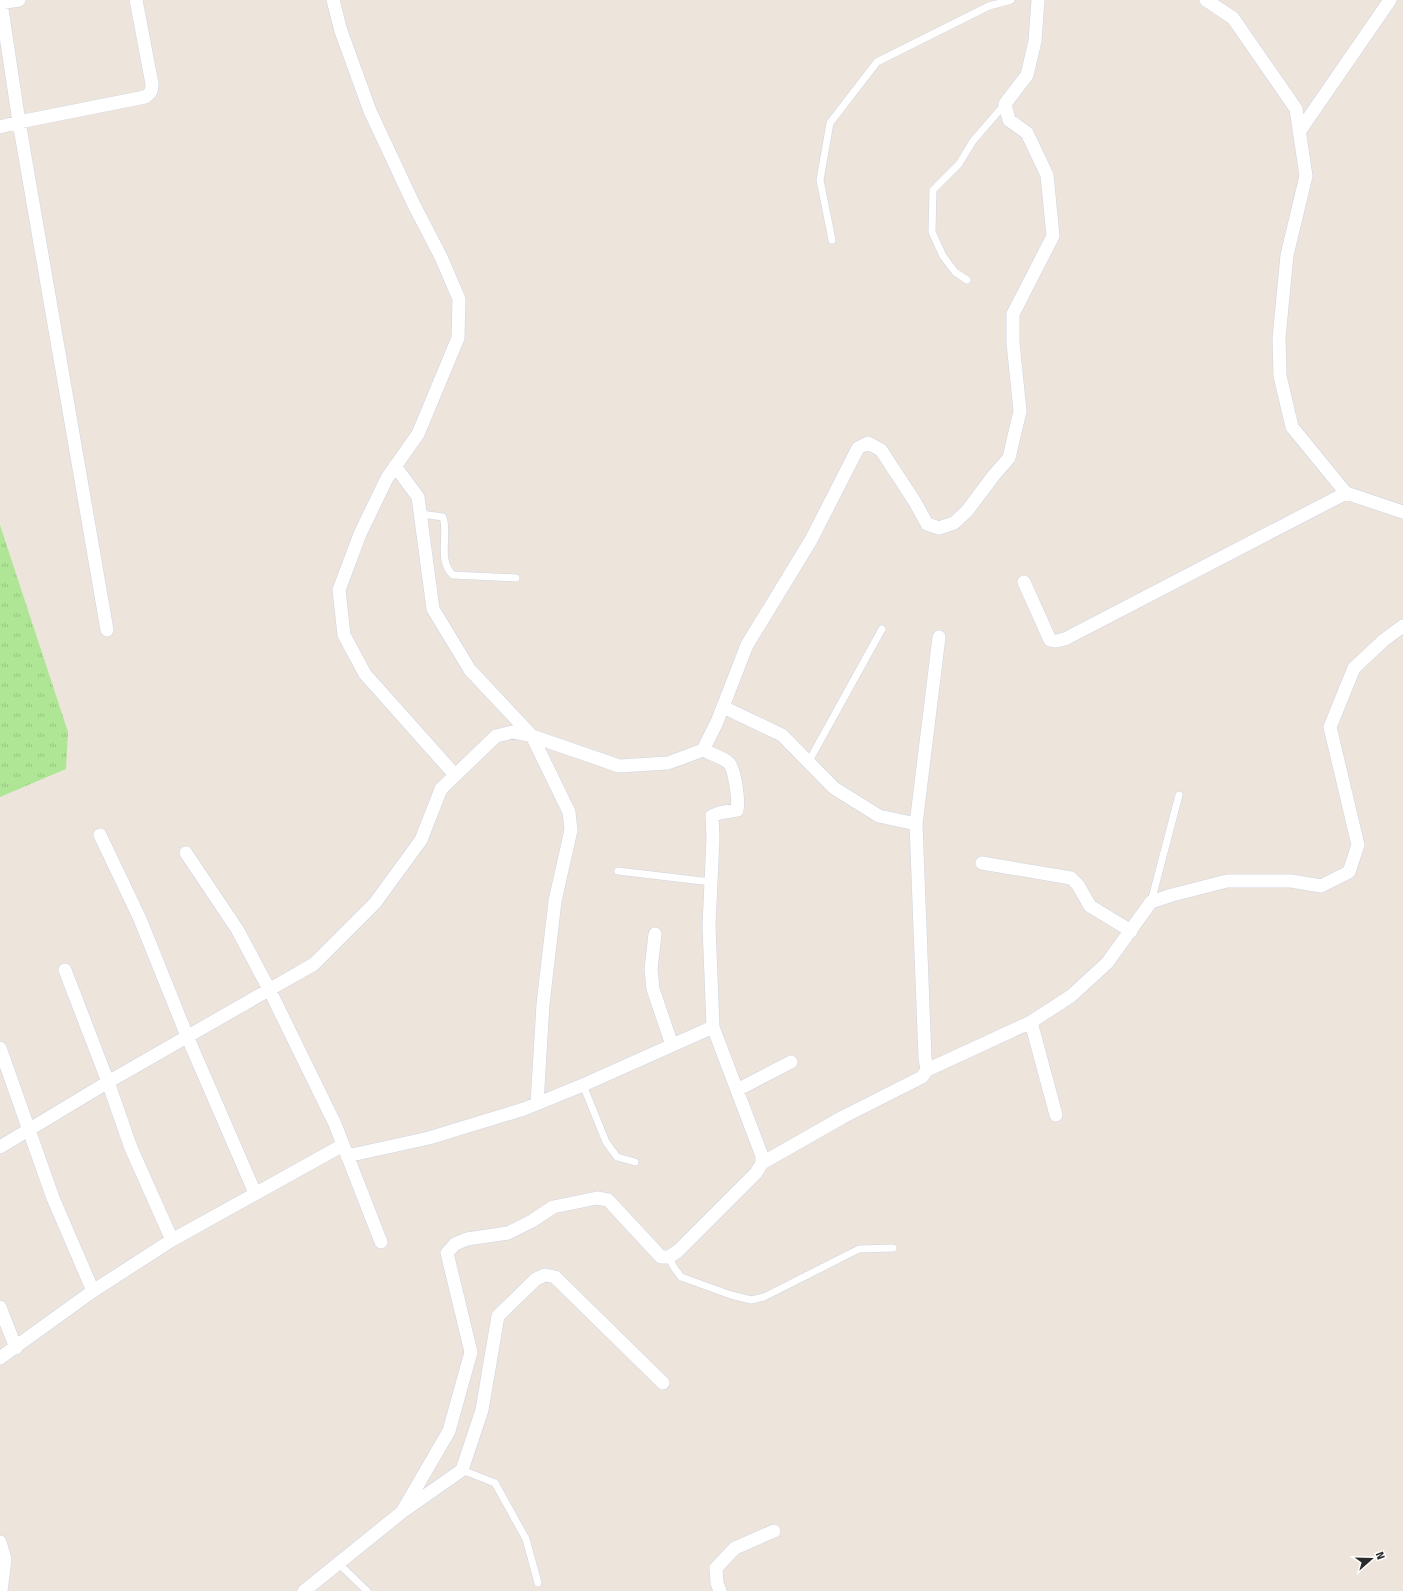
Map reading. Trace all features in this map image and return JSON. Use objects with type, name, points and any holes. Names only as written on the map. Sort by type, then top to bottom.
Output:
[{"type":"street","points":[[19,0],[0,3],[19,122],[107,630]]},
{"type":"street","points":[[0,127],[145,97],[150,94],[152,84],[136,0]]},
{"type":"street","points":[[334,0],[341,31],[370,111],[414,205],[441,257],[459,299],[458,338],[418,434],[387,478],[360,534],[339,590],[344,635],[365,674],[455,775]]},
{"type":"street","points":[[0,1147],[108,1082],[314,964],[375,903],[421,840],[441,788],[496,736],[513,732],[532,736],[619,766],[668,763],[703,750],[717,722],[747,646],[811,540],[858,448],[868,443],[880,450],[927,524],[939,528],[954,523],[967,511],[994,475],[1010,458],[1020,412],[1013,343],[1013,314],[1053,236],[1047,175],[1027,133],[1009,120],[1005,104],[1027,75],[1035,41],[1038,0]]},
{"type":"street","points":[[1206,0],[1233,18],[1296,109],[1306,176],[1287,255],[1279,338],[1280,376],[1292,426],[1346,493],[1403,512]]},
{"type":"street","points":[[1299,132],[1390,0]]},
{"type":"street","points":[[395,466],[418,497],[434,609],[470,670],[532,736],[569,812],[571,830],[555,901],[543,1004],[537,1104]]},
{"type":"street","points":[[1024,582],[1050,640],[1056,641],[1066,639],[1346,493]]},
{"type":"street","points":[[402,1512],[449,1431],[470,1352],[446,1253],[455,1244],[467,1239],[508,1233],[532,1221],[553,1207],[597,1198],[608,1200],[661,1257],[669,1257],[678,1251],[756,1173],[762,1163],[842,1117],[922,1077],[927,1070],[1031,1022],[1071,996],[1107,963],[1151,902],[1227,881],[1291,881],[1321,886],[1349,872],[1358,845],[1330,727],[1354,668],[1384,640],[1403,626]]},
{"type":"street","points":[[927,1070],[925,1058],[916,824],[939,637]]},
{"type":"street","points":[[723,707],[782,735],[834,788],[879,816],[916,824]]},
{"type":"street","points":[[703,750],[729,762],[732,769],[738,803],[737,810],[719,813],[712,816],[713,838],[710,926],[713,1026],[762,1156],[762,1163]]},
{"type":"street","points":[[100,835],[140,919],[187,1036],[255,1192]]},
{"type":"street","points":[[186,853],[237,929],[269,989],[335,1124],[381,1242]]},
{"type":"street","points":[[982,864],[1071,878],[1078,885],[1090,906],[1131,931]]},
{"type":"street","points":[[655,934],[651,969],[653,989],[672,1045]]},
{"type":"street","points":[[65,970],[108,1082],[131,1148],[172,1240]]},
{"type":"street","points":[[1031,1022],[1056,1115]]},
{"type":"street","points":[[0,1358],[16,1348],[93,1291],[172,1240],[255,1192],[345,1150],[429,1138],[537,1104],[583,1085],[713,1026]]},
{"type":"street","points":[[0,1048],[30,1129],[53,1198],[93,1291]]},
{"type":"street","points":[[737,1090],[791,1062]]},
{"type":"street","points":[[304,1591],[402,1512],[462,1470],[482,1410],[498,1316],[536,1279],[545,1276],[555,1277],[663,1383]]},
{"type":"street","points":[[0,1307],[16,1348]]},
{"type":"street","points":[[720,1591],[717,1583],[716,1568],[735,1548],[774,1531]]},
{"type":"street","points":[[0,1542],[5,1559],[1,1591]]},
{"type":"lane","points":[[832,240],[820,180],[830,123],[877,62],[989,6],[1011,0]]},
{"type":"lane","points":[[967,280],[955,272],[943,256],[932,232],[933,190],[960,164],[973,141],[1005,104]]},
{"type":"lane","points":[[421,514],[438,515],[443,517],[445,524],[445,562],[448,572],[453,575],[516,578]]},
{"type":"lane","points":[[809,761],[882,629]]},
{"type":"lane","points":[[1151,902],[1179,795]]},
{"type":"lane","points":[[618,871],[711,882]]},
{"type":"lane","points":[[583,1085],[606,1142],[617,1157],[635,1162]]},
{"type":"lane","points":[[669,1257],[673,1266],[681,1277],[731,1295],[751,1300],[764,1297],[860,1248],[893,1248]]},
{"type":"lane","points":[[462,1470],[495,1483],[526,1540],[538,1584]]},
{"type":"lane","points":[[338,1563],[367,1591]]},
{"type":"green space","points":[[0,525],[68,732],[66,769],[0,797]]}]
